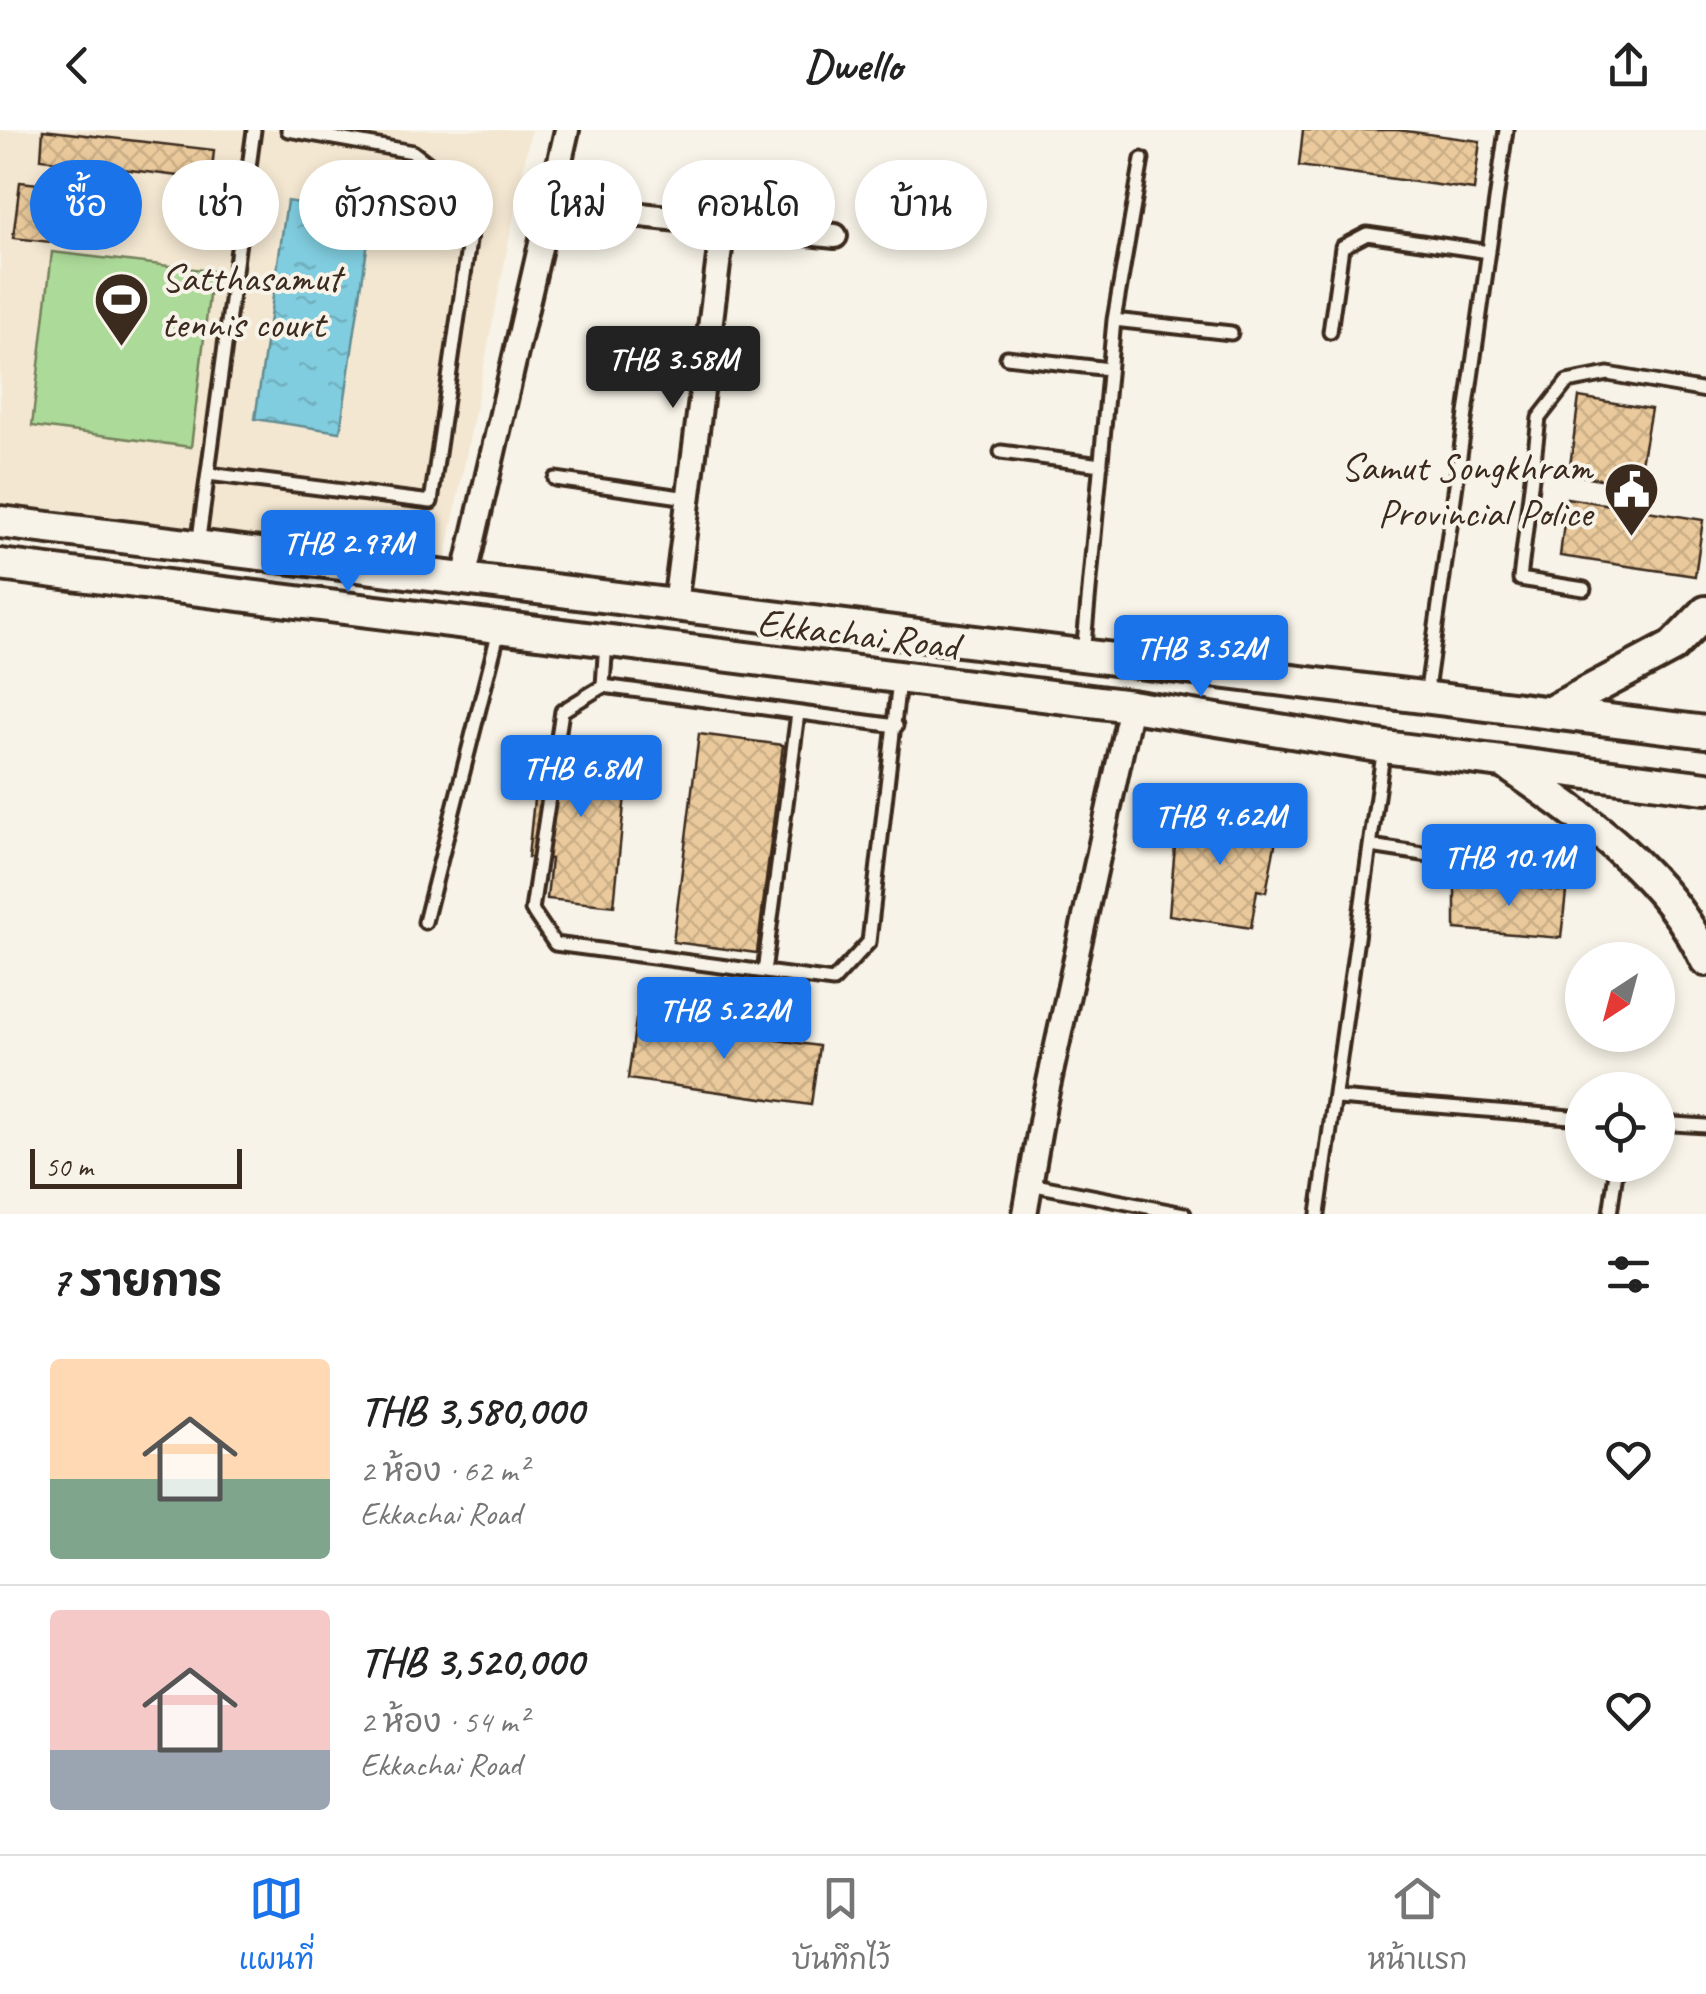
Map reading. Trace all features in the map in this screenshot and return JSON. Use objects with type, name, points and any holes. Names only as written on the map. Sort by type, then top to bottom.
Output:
[{"type":"main road","name":"Ekkachai Road","points":[[0,522],[1706,732]]},
{"type":"main road","name":"Ekkachai Road","points":[[0,565],[1131,706],[1384,747],[1706,788]]},
{"type":"main road","points":[[1550,712],[1672,648],[1706,612]]},
{"type":"main road","points":[[1503,762],[1568,807],[1638,866],[1690,923],[1706,960]]},
{"type":"street","points":[[464,578],[566,130]]},
{"type":"street","points":[[689,607],[688,498],[720,250]]},
{"type":"street","points":[[1025,1214],[1131,706]]},
{"type":"lane","points":[[198,546],[254,130]]},
{"type":"lane","points":[[208,474],[431,502],[475,200],[412,152],[288,130]]},
{"type":"lane","points":[[1426,697],[1506,130]]},
{"type":"lane","points":[[1084,655],[1114,320],[1142,159]]},
{"type":"lane","points":[[1330,332],[1342,247],[1352,239],[1367,234],[1489,252]]},
{"type":"lane","points":[[1114,320],[1231,333]]},
{"type":"lane","points":[[1007,357],[1110,369]]},
{"type":"lane","points":[[1584,589],[1520,579],[1538,418],[1566,382],[1608,374],[1706,391]]},
{"type":"lane","points":[[1002,452],[1101,465]]},
{"type":"lane","points":[[555,479],[688,498]]},
{"type":"lane","points":[[425,922],[500,628]]},
{"type":"lane","points":[[603,686],[606,641]]},
{"type":"lane","points":[[896,726],[603,686],[562,711],[532,910],[555,944],[833,981],[869,942],[896,726],[900,677]]},
{"type":"lane","points":[[764,972],[798,713]]},
{"type":"lane","points":[[1318,1214],[1338,1098],[1384,747]]},
{"type":"lane","points":[[1371,846],[1513,868]]},
{"type":"lane","points":[[1338,1098],[1565,1117]]},
{"type":"lane","points":[[1675,1125],[1706,1126]]},
{"type":"lane","points":[[1610,1214],[1615,1182]]},
{"type":"lane","points":[[1030,1184],[1184,1214]]},
{"type":"shaded area","points":[[0,130],[531,130],[525,160],[513,160],[513,220],[442,576],[0,522]]},
{"type":"green space","name":"Satthasamut tennis court","points":[[52,252],[212,271],[191,447],[32,426]]},
{"type":"water","points":[[287,201],[299,203],[299,250],[367,250],[340,432],[255,419]]},
{"type":"building","points":[[43,130],[214,150],[213,160],[162,160],[162,174],[142,171],[142,160],[41,159]]},
{"type":"building","points":[[1303,130],[1398,130],[1480,141],[1474,190],[1299,166]]},
{"type":"building","points":[[20,182],[30,183],[30,240],[13,238]]},
{"type":"building","points":[[1579,397],[1651,409],[1637,485],[1569,474]]},
{"type":"building","name":"Samut Songkhram Provincial Police","points":[[1567,498],[1703,520],[1695,576],[1560,556]]},
{"type":"building","points":[[699,734],[783,745],[757,953],[673,942]]},
{"type":"building","points":[[570,737],[630,744],[614,906],[547,899],[551,859],[528,857],[538,761],[567,764]]},
{"type":"building","points":[[1178,812],[1279,824],[1266,892],[1257,890],[1251,928],[1169,915]]},
{"type":"building","points":[[1455,879],[1566,892],[1561,938],[1455,929]]},
{"type":"building","points":[[636,1020],[819,1046],[811,1105],[628,1079]]},
{"type":"place","name":"Satthasamut tennis court","points":[[122,349]]},
{"type":"place","name":"Samut Songkhram Provincial Police","points":[[1631,538]]}]
